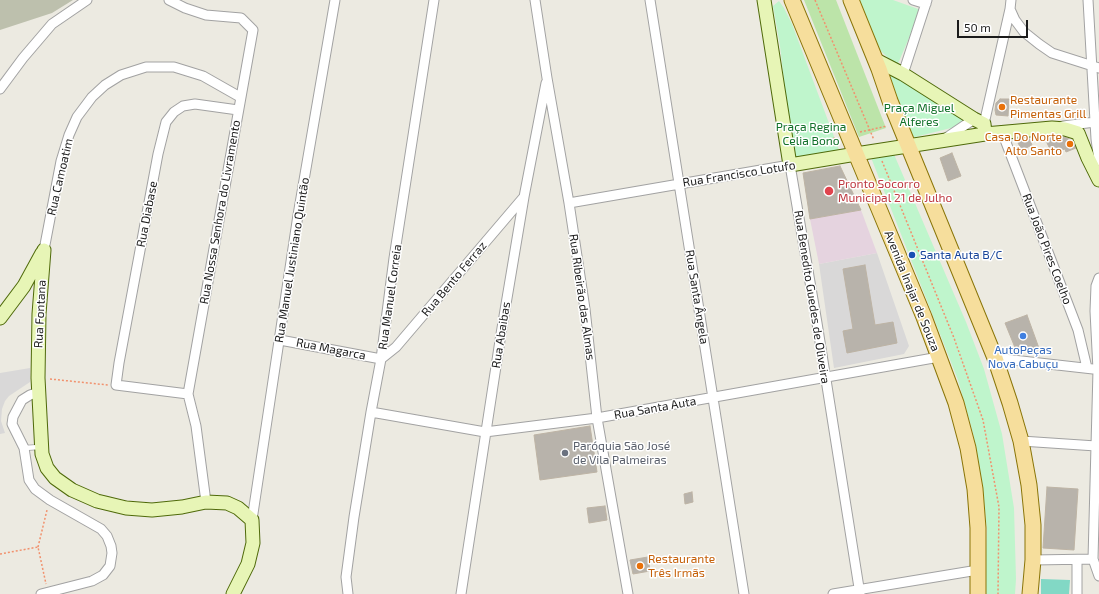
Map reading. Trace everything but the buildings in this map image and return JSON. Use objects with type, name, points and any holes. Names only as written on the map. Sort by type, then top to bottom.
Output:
[{"type":"main road","name":"Avenida Inajar de Souza","points":[[792,0],[939,357],[956,403],[969,455],[975,489],[978,528],[978,594]]},
{"type":"main road","points":[[851,0],[876,60],[890,101],[995,358],[1010,403],[1020,441],[1030,491],[1033,525],[1033,560],[1030,594]]},
{"type":"street","points":[[0,89],[23,58],[52,24],[87,0]]},
{"type":"street","name":"Rua Nossa Senhora do Livramento","points":[[169,0],[185,8],[206,15],[241,18],[253,30],[188,394]]},
{"type":"street","name":"Rua Manuel Justiniano Quintão","points":[[252,520],[298,215],[334,0]]},
{"type":"street","name":"Rua Manuel Correia","points":[[348,594],[346,577],[371,412],[381,359],[394,258],[434,0]]},
{"type":"street","name":"Rua Ribeirão das Almas","points":[[535,0],[585,308],[597,418],[628,594]]},
{"type":"street","name":"Rua Santa Ângela","points":[[650,0],[744,594]]},
{"type":"street","name":"Rua Benedito Guedes de Oliveira","points":[[764,0],[859,592]]},
{"type":"street","points":[[902,74],[927,2],[913,0]]},
{"type":"street","points":[[1088,0],[1096,67],[1095,122],[1099,161]]},
{"type":"street","points":[[1010,4],[1015,20],[1024,32],[1039,44],[1052,53],[1096,67]]},
{"type":"street","points":[[981,126],[1010,4]]},
{"type":"street","points":[[876,60],[902,74],[981,126]]},
{"type":"street","name":"Rua Camoatim","points":[[0,318],[24,286],[44,250],[61,161],[76,117],[92,97],[105,85],[121,75],[146,67],[174,67],[203,76],[240,97]]},
{"type":"street","name":"Rua Abaibas","points":[[461,594],[485,432],[524,197],[547,78]]},
{"type":"street","name":"Rua Diabase","points":[[116,385],[158,154],[166,122],[174,112],[183,106],[195,104],[238,110]]},
{"type":"street","points":[[1052,128],[1095,122]]},
{"type":"street","points":[[939,142],[952,134],[981,126]]},
{"type":"street","name":"Rua Francisco Lotufo","points":[[569,203],[856,154],[939,142],[981,126],[1002,132],[1052,128],[1065,129],[1078,133]]},
{"type":"street","name":"Rua João Pires Coelho","points":[[1002,132],[1078,330],[1087,368]]},
{"type":"street","points":[[1078,133],[1098,140]]},
{"type":"street","points":[[1078,133],[1099,180]]},
{"type":"street","name":"Rua Bento Ferraz","points":[[381,359],[396,347],[524,197]]},
{"type":"street","name":"Rua Fontana","points":[[44,250],[39,314],[38,378],[41,447],[47,468],[55,478],[72,490],[97,501],[126,508],[152,510],[182,507],[206,502],[227,503],[238,508],[252,520]]},
{"type":"street","points":[[1099,278],[1096,286],[1095,311],[1098,370],[1093,560],[1099,576]]},
{"type":"street","name":"Rua Magarca","points":[[280,340],[381,359]]},
{"type":"street","name":"Rua Santa Auta","points":[[371,412],[485,432],[597,418],[939,357]]},
{"type":"street","points":[[995,358],[1098,370]]},
{"type":"street","points":[[116,385],[188,394],[196,426],[206,502]]},
{"type":"street","points":[[39,392],[30,394],[22,400],[13,417],[12,424],[24,448],[30,480],[35,489],[50,500],[101,529],[107,536],[112,553],[110,566],[103,575],[92,581],[43,593]]},
{"type":"street","points":[[1020,441],[1096,446]]},
{"type":"street","points":[[233,594],[252,553],[252,520]]},
{"type":"street","points":[[1033,560],[1093,560]]},
{"type":"street","points":[[1077,560],[1077,594]]},
{"type":"street","points":[[833,594],[859,592],[978,570]]},
{"type":"lane","points":[[24,448],[41,447]]},
{"type":"path","points":[[38,378],[116,385]]},
{"type":"path","points":[[43,593],[46,586],[38,547],[50,500]]},
{"type":"path","points":[[0,554],[38,547]]},
{"type":"shaded area","points":[[0,0],[73,0],[52,13],[0,30]]},
{"type":"shaded area","points":[[861,210],[877,253],[819,264],[810,219]]},
{"type":"shaded area","points":[[877,253],[909,346],[904,354],[834,368],[819,264]]},
{"type":"shaded area","points":[[30,368],[30,382],[9,396],[5,401],[2,409],[1,421],[5,433],[0,434],[0,373]]},
{"type":"shaded area","points":[[1041,579],[1070,580],[1069,594],[1041,594]]},
{"type":"green space","points":[[804,0],[836,0],[886,128],[859,137]]},
{"type":"green space","points":[[854,0],[893,0],[921,10],[897,66],[871,42]]},
{"type":"green space","name":"Praça Regina Celia Bono","points":[[779,1],[792,24],[839,150],[793,159],[780,46],[773,6]]},
{"type":"green space","name":"Praça Miguel Alferes","points":[[881,70],[934,99],[967,121],[955,127],[907,139]]},
{"type":"green space","points":[[893,152],[966,322],[984,369],[1002,434],[1014,508],[1015,594],[984,594],[987,530],[982,484],[973,433],[958,380],[870,155]]},
{"type":"place","name":"Restaurante Pimentas Grill","points":[[1002,107]]},
{"type":"place","name":"Casa Do Norte Alto Santo","points":[[1070,144]]},
{"type":"place","name":"Pronto Socorro Municipal 21 de Julho","points":[[829,191]]},
{"type":"place","name":"Santa Auta B/C","points":[[912,255]]},
{"type":"place","name":"AutoPeças Nova Cabuçu","points":[[1023,336]]},
{"type":"place","name":"Paróquia São José de Vila Palmeiras","points":[[565,453]]},
{"type":"place","name":"Restaurante Três Irmãs","points":[[640,566]]}]
